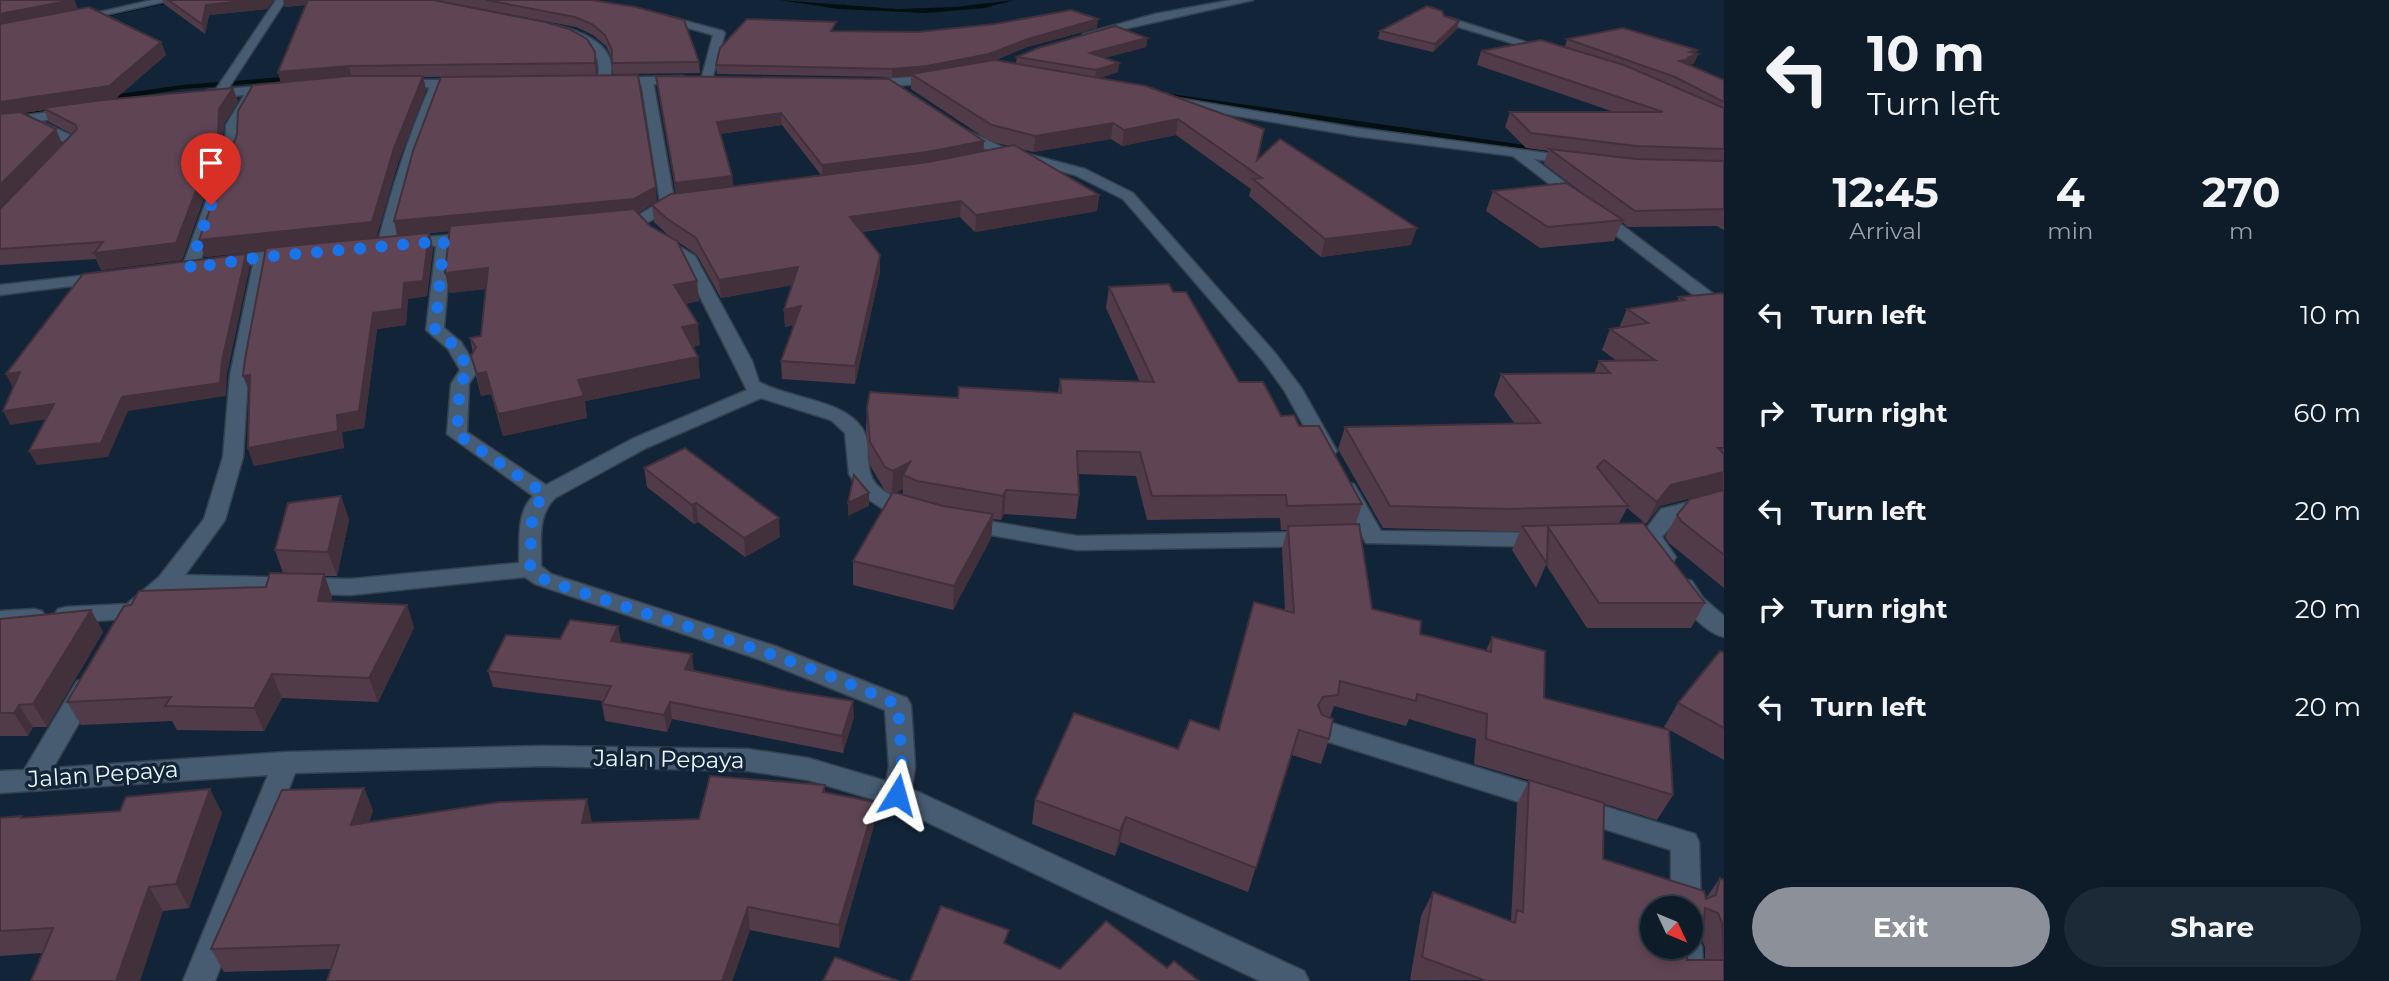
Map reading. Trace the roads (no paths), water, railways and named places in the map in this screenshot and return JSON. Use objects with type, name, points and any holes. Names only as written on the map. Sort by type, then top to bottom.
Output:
[{"type":"street","points":[[65,21],[167,0]]},
{"type":"street","points":[[223,86],[281,0]]},
{"type":"street","points":[[1077,37],[1156,17],[1248,0]]},
{"type":"street","points":[[650,15],[719,33],[707,80]]},
{"type":"street","points":[[1446,20],[1559,54]]},
{"type":"street","points":[[532,24],[583,35],[599,49],[605,75]]},
{"type":"street","points":[[589,83],[605,75],[647,81],[721,80]]},
{"type":"street","points":[[855,83],[892,84],[952,76]]},
{"type":"street","points":[[647,81],[668,204]]},
{"type":"street","points":[[389,84],[479,84]]},
{"type":"street","points":[[385,246],[398,188],[420,122],[437,84]]},
{"type":"street","points":[[892,84],[912,98]]},
{"type":"street","points":[[197,95],[223,86],[254,90],[290,88]]},
{"type":"street","points":[[190,268],[232,148],[233,125],[254,90]]},
{"type":"street","points":[[1155,98],[1356,132],[1580,162]]},
{"type":"street","points":[[0,123],[91,109]]},
{"type":"street","points":[[29,119],[74,142],[49,170]]},
{"type":"street","points":[[943,119],[985,147],[1067,167],[1102,180],[1128,196],[1293,389],[1374,538]]},
{"type":"street","points":[[1517,153],[1724,310]]},
{"type":"street","points":[[982,160],[1009,155]]},
{"type":"street","points":[[603,224],[641,220],[668,204],[696,201]]},
{"type":"street","points":[[641,220],[660,240],[687,256],[743,362],[751,385],[760,392],[803,403],[838,416],[854,431],[858,466],[865,484],[876,498],[908,512],[1077,543],[1374,538],[1499,541],[1568,539]]},
{"type":"street","points":[[364,248],[485,236]]},
{"type":"street","points":[[444,241],[435,330],[455,346],[469,370],[460,384],[457,434],[545,494]]},
{"type":"street","points":[[171,270],[315,252]]},
{"type":"street","points":[[116,636],[130,612],[167,582],[214,520],[233,457],[239,375],[262,257]]},
{"type":"street","points":[[0,290],[126,276]]},
{"type":"street","points":[[530,569],[533,514],[536,503],[545,494],[733,401],[760,392]]},
{"type":"street","points":[[1724,500],[1669,514],[1644,537],[1695,604],[1724,629]]},
{"type":"street","points":[[167,582],[351,587],[530,569],[543,579],[745,645],[898,705],[902,766],[897,795]]},
{"type":"street","points":[[0,619],[130,612]]},
{"type":"street","points":[[33,778],[96,671]]},
{"type":"street","points":[[1325,731],[1685,842],[1686,896]]},
{"type":"street","name":"Jalan Pepaya","points":[[0,782],[286,763],[544,756],[748,760],[808,769],[897,795],[1293,981]]},
{"type":"street","points":[[199,981],[286,763]]},
{"type":"street","points":[[1687,959],[1688,981]]},
{"type":"waterway","points":[[87,19],[180,0]]},
{"type":"waterway","points":[[782,0],[897,11],[955,10],[1012,0]]},
{"type":"waterway","points":[[98,100],[182,87],[297,78]]},
{"type":"waterway","points":[[1160,94],[1566,154]]},
{"type":"waterway","points":[[0,117],[50,109]]}]
